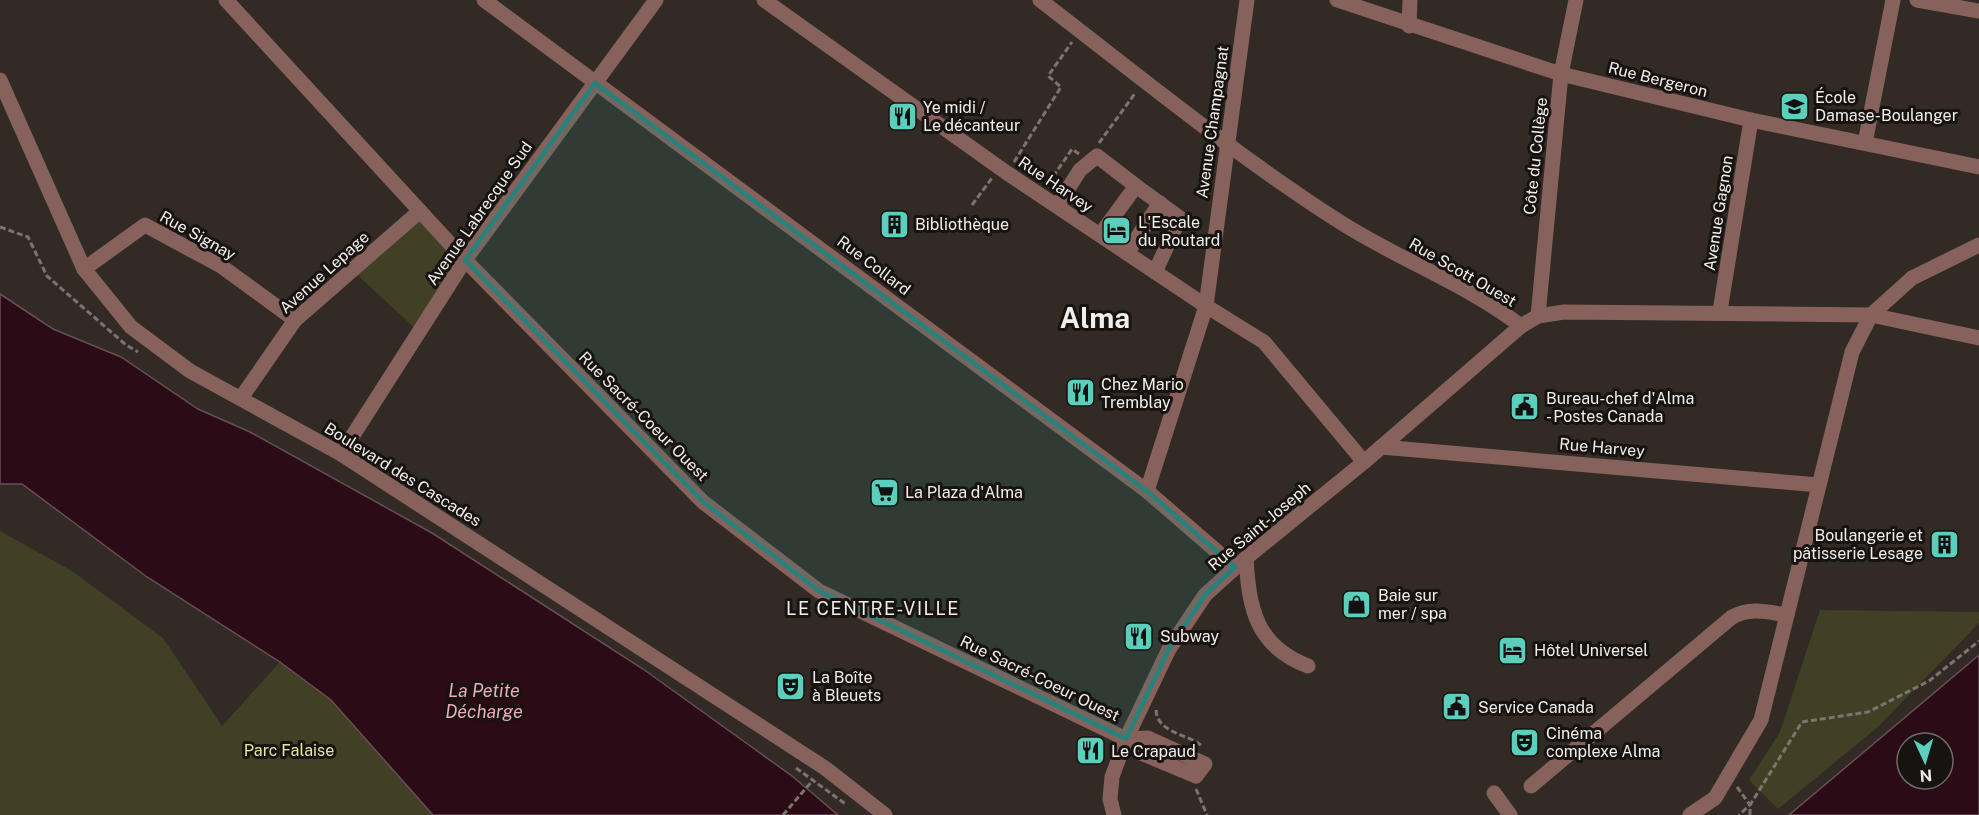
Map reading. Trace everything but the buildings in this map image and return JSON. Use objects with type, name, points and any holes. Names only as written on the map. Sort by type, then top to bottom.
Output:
[{"type":"street","name":"Rue Sacré-Coeur Ouest","points":[[226,0],[465,260],[703,502],[819,591],[1126,739]]},
{"type":"street","name":"Rue Collard","points":[[484,0],[1241,562]]},
{"type":"street","name":"Avenue Labrecque Sud","points":[[341,454],[465,260],[656,0]]},
{"type":"street","name":"Rue Harvey","points":[[764,0],[1007,173],[1206,306],[1266,343],[1364,462]]},
{"type":"street","name":"Rue Scott Ouest","points":[[1040,0],[1227,143],[1340,222],[1417,266],[1495,306],[1521,326],[1538,316],[1564,312],[1720,311],[1871,315],[1979,338]]},
{"type":"street","name":"Avenue Champagnat","points":[[1147,490],[1206,306],[1247,0]]},
{"type":"street","name":"Rue Bergeron","points":[[1336,0],[1409,26],[1561,74],[1751,120],[1979,167]]},
{"type":"street","points":[[1409,26],[1410,0]]},
{"type":"street","name":"Côte du Collège","points":[[1538,316],[1561,74],[1576,0]]},
{"type":"street","points":[[1865,143],[1893,0]]},
{"type":"street","points":[[1917,0],[1979,11]]},
{"type":"street","name":"Boulevard des Cascades","points":[[0,80],[84,269],[131,327],[190,371],[341,454],[825,768],[885,815]]},
{"type":"street","name":"Avenue Gagnon","points":[[1720,311],[1751,120]]},
{"type":"street","points":[[1057,206],[1080,170],[1097,156],[1180,218],[1155,272]]},
{"type":"street","points":[[1100,235],[1136,186]]},
{"type":"street","points":[[1127,253],[1160,203]]},
{"type":"street","name":"Avenue Lepage","points":[[241,398],[295,320],[420,211]]},
{"type":"street","name":"Rue Signay","points":[[84,269],[145,225],[221,266],[295,320]]},
{"type":"street","points":[[1690,815],[1715,798],[1761,720],[1852,352],[1871,315],[1912,278],[1979,245]]},
{"type":"street","name":"Rue Saint-Joseph","points":[[1114,815],[1110,799],[1112,777],[1126,739],[1174,640],[1205,596],[1241,562],[1364,462],[1521,326]]},
{"type":"street","name":"Rue Harvey","points":[[1381,447],[1819,485]]},
{"type":"street","points":[[1241,562],[1252,612],[1262,631],[1274,647],[1287,658],[1308,666]]},
{"type":"street","points":[[1531,786],[1732,617],[1743,611],[1754,610],[1787,615]]},
{"type":"street","points":[[1126,739],[1148,738],[1199,770]]},
{"type":"street","points":[[1494,793],[1510,815]]},
{"type":"path","points":[[1007,173],[1060,87],[1048,76],[1081,31]]},
{"type":"path","points":[[1093,151],[1144,80]]},
{"type":"path","points":[[972,205],[991,180]]},
{"type":"path","points":[[1739,815],[1749,806],[1802,722],[1868,712],[1929,681],[1979,641]]},
{"type":"path","points":[[1157,706],[1157,718],[1165,728],[1204,748],[1195,786],[1207,815]]},
{"type":"path","points":[[783,815],[825,768]]},
{"type":"path","points":[[1729,775],[1749,806],[1750,815]]},
{"type":"path","points":[[812,781],[851,808]]},
{"type":"highlighted area","points":[[595,83],[1147,491],[1235,567],[1205,595],[1169,649],[1126,739],[819,591],[703,502],[465,260]]},
{"type":"green space","points":[[420,211],[465,260],[419,332],[352,270]]},
{"type":"green space","name":"Parc Falaise","points":[[0,531],[72,571],[163,638],[222,726],[280,662],[331,700],[433,815],[0,815]]},
{"type":"green space","points":[[1820,610],[1979,612],[1979,623],[1878,727],[1778,809],[1749,780],[1780,732]]},
{"type":"water","name":"La Petite Décharge","points":[[0,294],[53,329],[121,357],[198,409],[250,432],[432,533],[643,669],[792,776],[838,815],[433,815],[331,700],[280,662],[147,577],[22,484],[0,484]]},
{"type":"water","points":[[1979,655],[1979,815],[1789,815]]},
{"type":"place","name":"École Damase-Boulanger","points":[[1794,106]]},
{"type":"place","name":"Ye midi / Le décanteur","points":[[902,116]]},
{"type":"place","name":"Bibliothèque","points":[[894,224]]},
{"type":"place","name":"L'Escale du Routard","points":[[1117,231]]},
{"type":"place","name":"Chez Mario Tremblay","points":[[1080,393]]},
{"type":"place","name":"Bureau-chef d'Alma - Postes Canada","points":[[1525,407]]},
{"type":"place","name":"La Plaza d'Alma","points":[[884,492]]},
{"type":"place","name":"Boulangerie et pâtisserie Lesage","points":[[1944,544]]},
{"type":"place","name":"Baie sur mer / spa","points":[[1357,604]]},
{"type":"place","name":"Subway","points":[[1139,636]]},
{"type":"place","name":"Hôtel Universel","points":[[1513,650]]},
{"type":"place","name":"La Boîte à Bleuets","points":[[791,686]]},
{"type":"place","name":"Service Canada","points":[[1457,707]]},
{"type":"place","name":"Cinéma complexe Alma","points":[[1525,742]]},
{"type":"place","name":"Le Crapaud","points":[[1090,751]]},
{"type":"district","name":"Alma","points":[[1095,318]]},
{"type":"district","name":"LE CENTRE-VILLE","points":[[873,609]]}]
